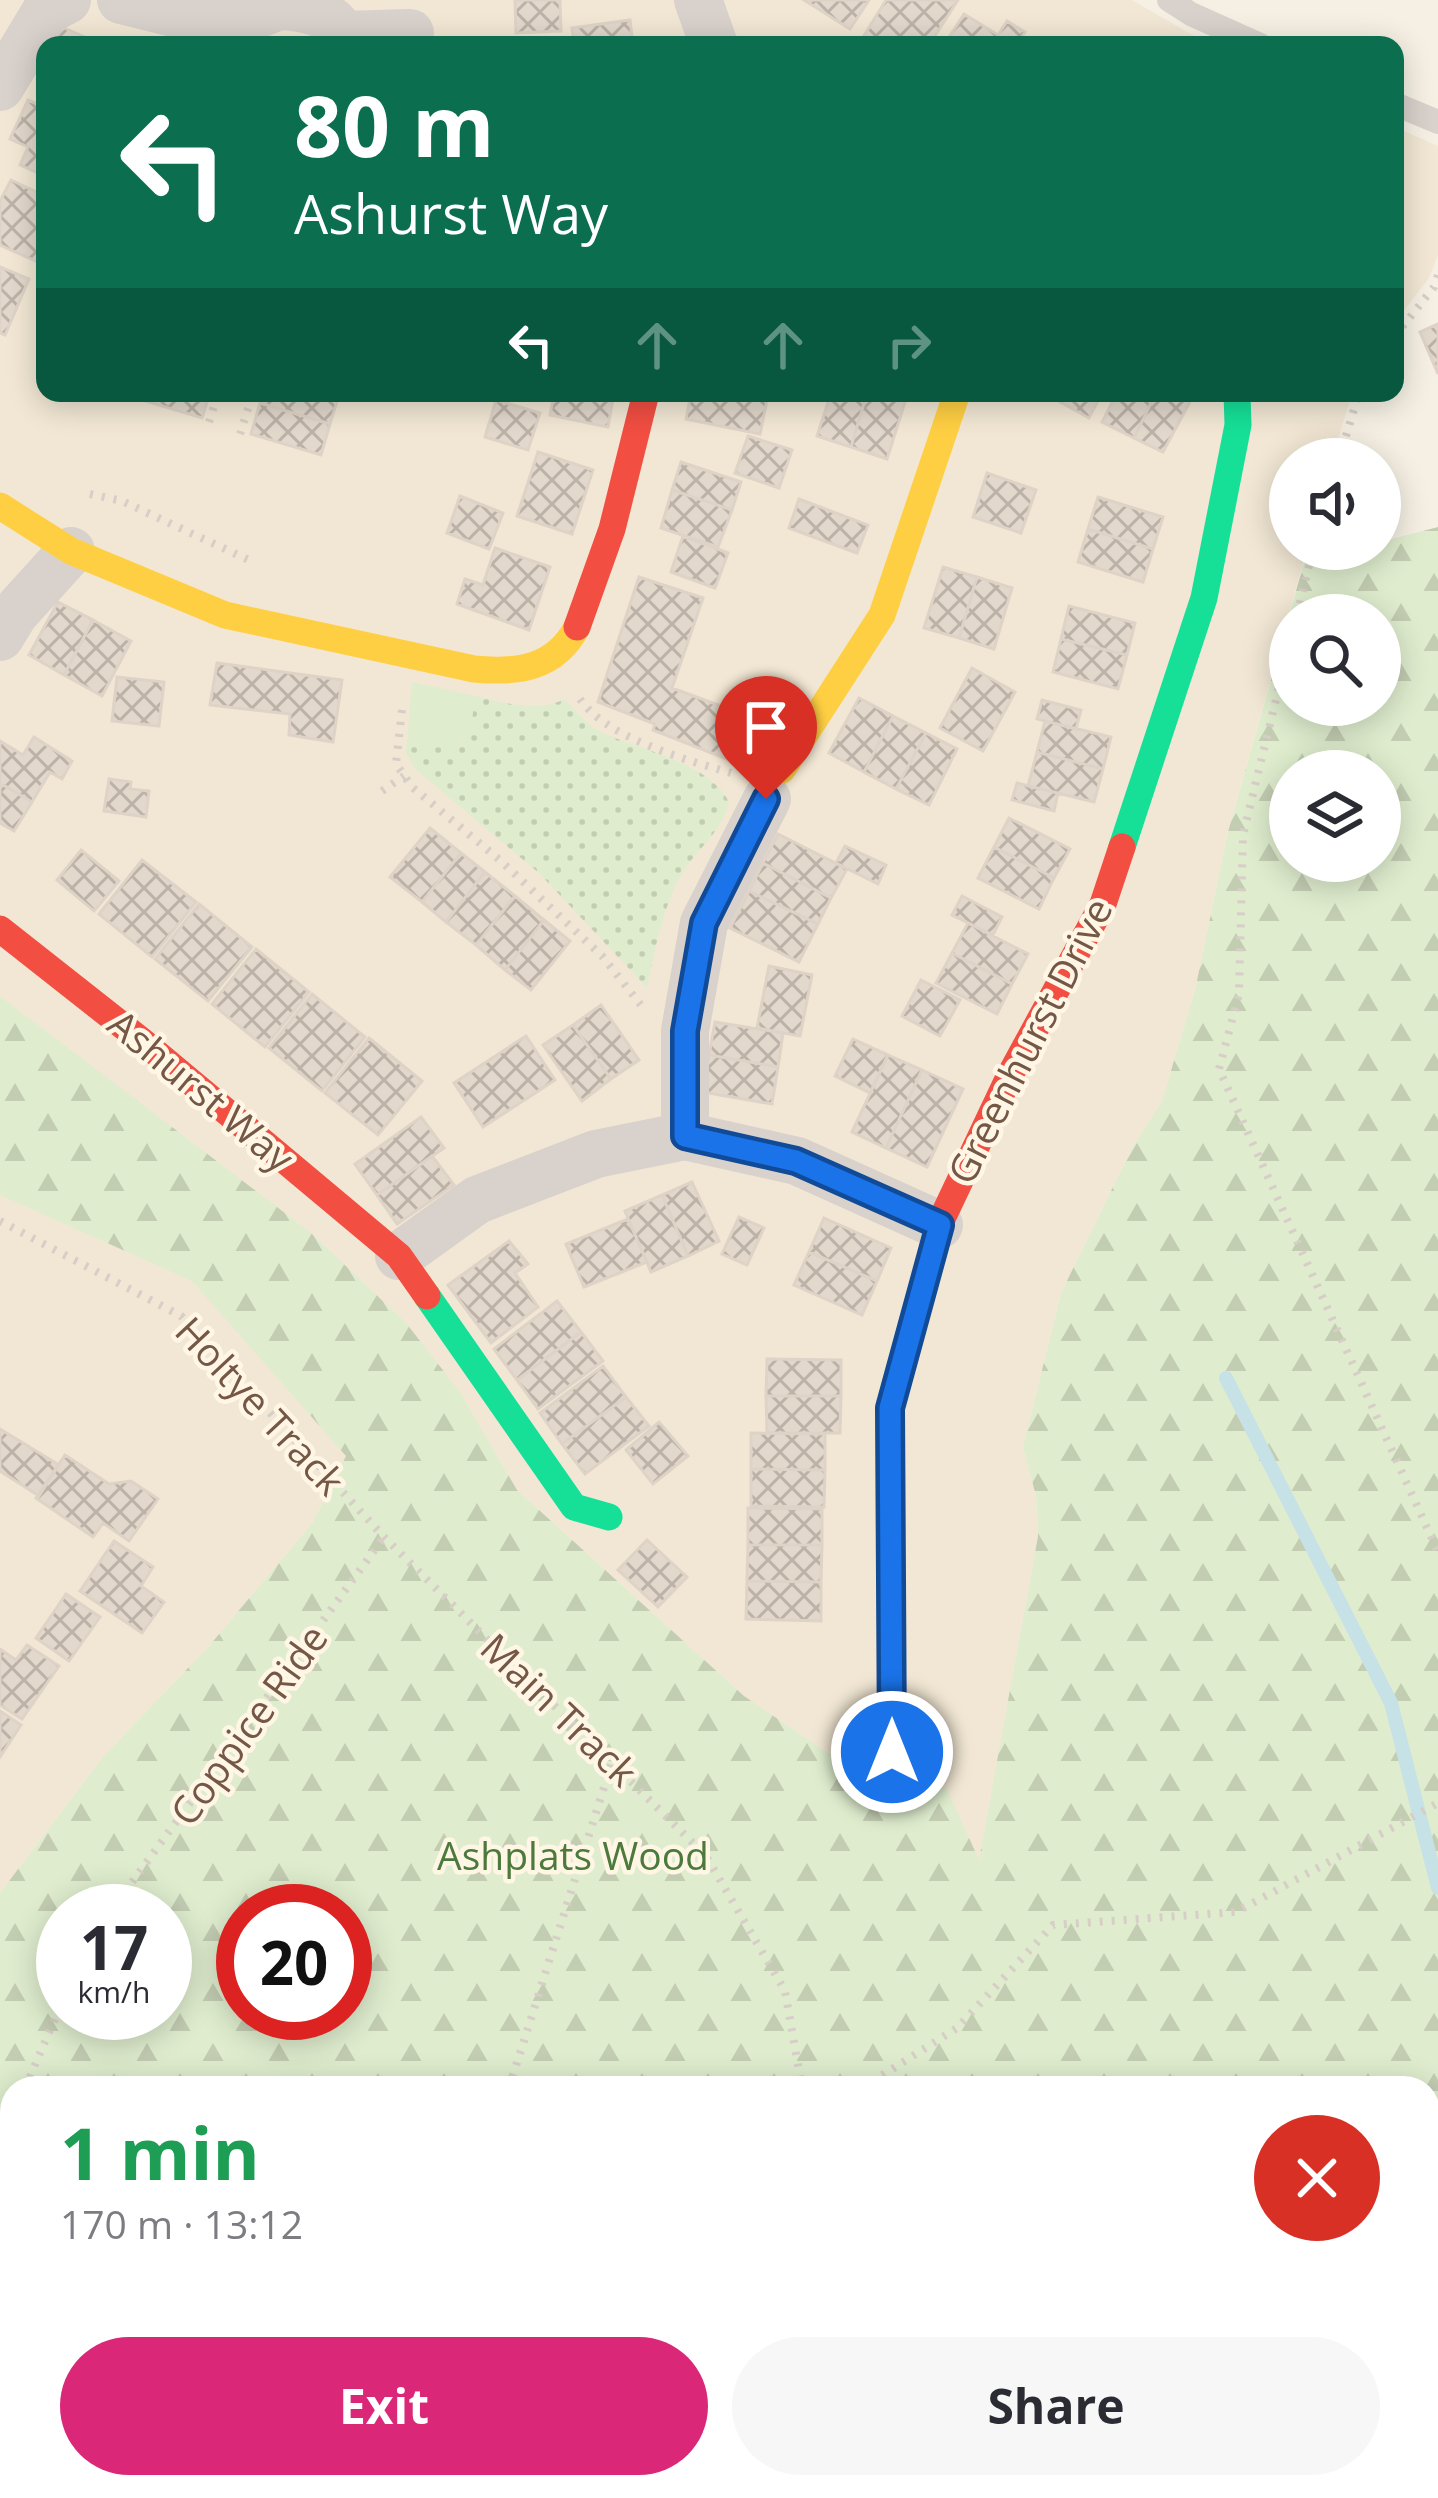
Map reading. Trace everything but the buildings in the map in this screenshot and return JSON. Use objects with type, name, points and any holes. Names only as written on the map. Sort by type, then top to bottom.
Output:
[{"type":"street","points":[[121,0],[236,23],[280,3],[307,7],[331,20],[341,36]]},
{"type":"street","points":[[698,0],[711,36]]},
{"type":"street","points":[[0,87],[49,4]]},
{"type":"street","points":[[382,36],[410,33]]},
{"type":"street","points":[[0,506],[71,551],[225,615],[474,669],[516,673],[553,658],[567,646],[585,606],[635,448],[644,402]]},
{"type":"street","points":[[685,1136],[685,1031],[704,923],[759,780],[882,615],[954,402]]},
{"type":"street","name":"Greenhurst Drive","points":[[892,1699],[890,1408],[940,1225],[1010,1075],[1103,904],[1204,598],[1238,424],[1237,402]]},
{"type":"street","points":[[0,637],[14,614],[71,551]]},
{"type":"street","name":"Ashurst Way","points":[[0,929],[142,1040],[399,1256],[574,1507],[609,1517]]},
{"type":"street","points":[[399,1256],[477,1200],[596,1154],[685,1136],[796,1161],[940,1225]]},
{"type":"lane","points":[[1169,0],[1240,36]]},
{"type":"lane","points":[[1404,108],[1438,122]]},
{"type":"lane","points":[[892,1699],[892,1752]]},
{"type":"path","points":[[1404,325],[1438,275]]},
{"type":"path","points":[[209,422],[215,402]]},
{"type":"path","points":[[240,434],[251,402]]},
{"type":"path","points":[[1345,438],[1356,402]]},
{"type":"path","points":[[406,654],[396,764],[404,776],[602,956],[653,1020]]},
{"type":"path","points":[[553,658],[590,713],[646,744],[759,780]]},
{"type":"path","points":[[1270,726],[1244,835],[1239,994],[1219,1070],[1438,1552]]},
{"type":"path","points":[[382,791],[404,776]]},
{"type":"path","name":"Holtye Track","points":[[0,1221],[181,1316],[384,1537]]},
{"type":"path","name":"Main Track","points":[[384,1537],[706,1856],[784,1990],[800,2076]]},
{"type":"path","name":"Coppice Ride","points":[[131,1884],[384,1537]]},
{"type":"path","points":[[513,2076],[612,1762]]},
{"type":"path","points":[[881,2076],[957,2028],[1053,1925],[1236,1912],[1438,1803]]},
{"type":"path","points":[[31,2076],[46,2040]]},
{"type":"shaded area","points":[[0,0],[1132,0],[1194,36],[36,36],[36,402],[1349,402],[1338,438],[1269,438],[1269,570],[1301,570],[1294,594],[1269,594],[1269,685],[1228,832],[1195,990],[1162,1101],[1133,1146],[1061,1293],[1023,1447],[1036,1496],[1038,1536],[979,1862],[946,1787],[874,1785],[744,1696],[517,1490],[460,1392],[346,1456],[313,1522],[209,1646],[102,1758],[0,1893]]},
{"type":"shaded area","points":[[1404,131],[1438,146],[1438,255],[1429,278],[1404,310]]},
{"type":"green space","name":"Ashplats Wood","points":[[1438,527],[1438,2076],[0,2076],[0,1893],[102,1758],[209,1646],[313,1522],[346,1456],[192,1281],[0,1195],[0,996],[311,1233],[406,1323],[460,1392],[517,1490],[744,1696],[874,1784],[946,1787],[979,1860],[1038,1536],[1036,1496],[1023,1447],[1061,1293],[1133,1146],[1162,1101],[1195,990],[1228,832],[1269,687],[1269,726],[1401,726],[1401,594],[1295,594],[1302,570],[1401,570],[1401,537]]},
{"type":"green space","points":[[412,682],[475,696],[470,733],[444,748],[407,743]]},
{"type":"green space","points":[[475,696],[532,706],[565,699],[599,731],[705,776],[729,802],[721,823],[674,888],[647,988],[540,874],[414,768],[405,751],[407,743],[440,745],[470,733]]},
{"type":"waterway","points":[[1226,1378],[1391,1703],[1438,1888]]},
{"type":"traffic: fast","points":[[1122,847],[1204,598],[1238,425],[1237,402]]},
{"type":"traffic: fast","points":[[427,1296],[574,1507],[609,1517]]},
{"type":"traffic: slow","points":[[782,770],[882,615],[954,402]]},
{"type":"traffic: slow","points":[[0,506],[71,551],[225,615],[474,669],[520,669],[546,660],[577,627]]},
{"type":"traffic: jam","points":[[577,627],[612,529],[644,402]]},
{"type":"traffic: jam","points":[[892,1699],[890,1408],[939,1225],[1010,1075],[1103,904],[1122,847]]},
{"type":"traffic: jam","points":[[0,929],[399,1256],[427,1296]]},
{"type":"route","points":[[766,799],[704,923],[685,1031],[685,1136],[796,1161],[940,1225],[890,1408],[892,1752]]}]
